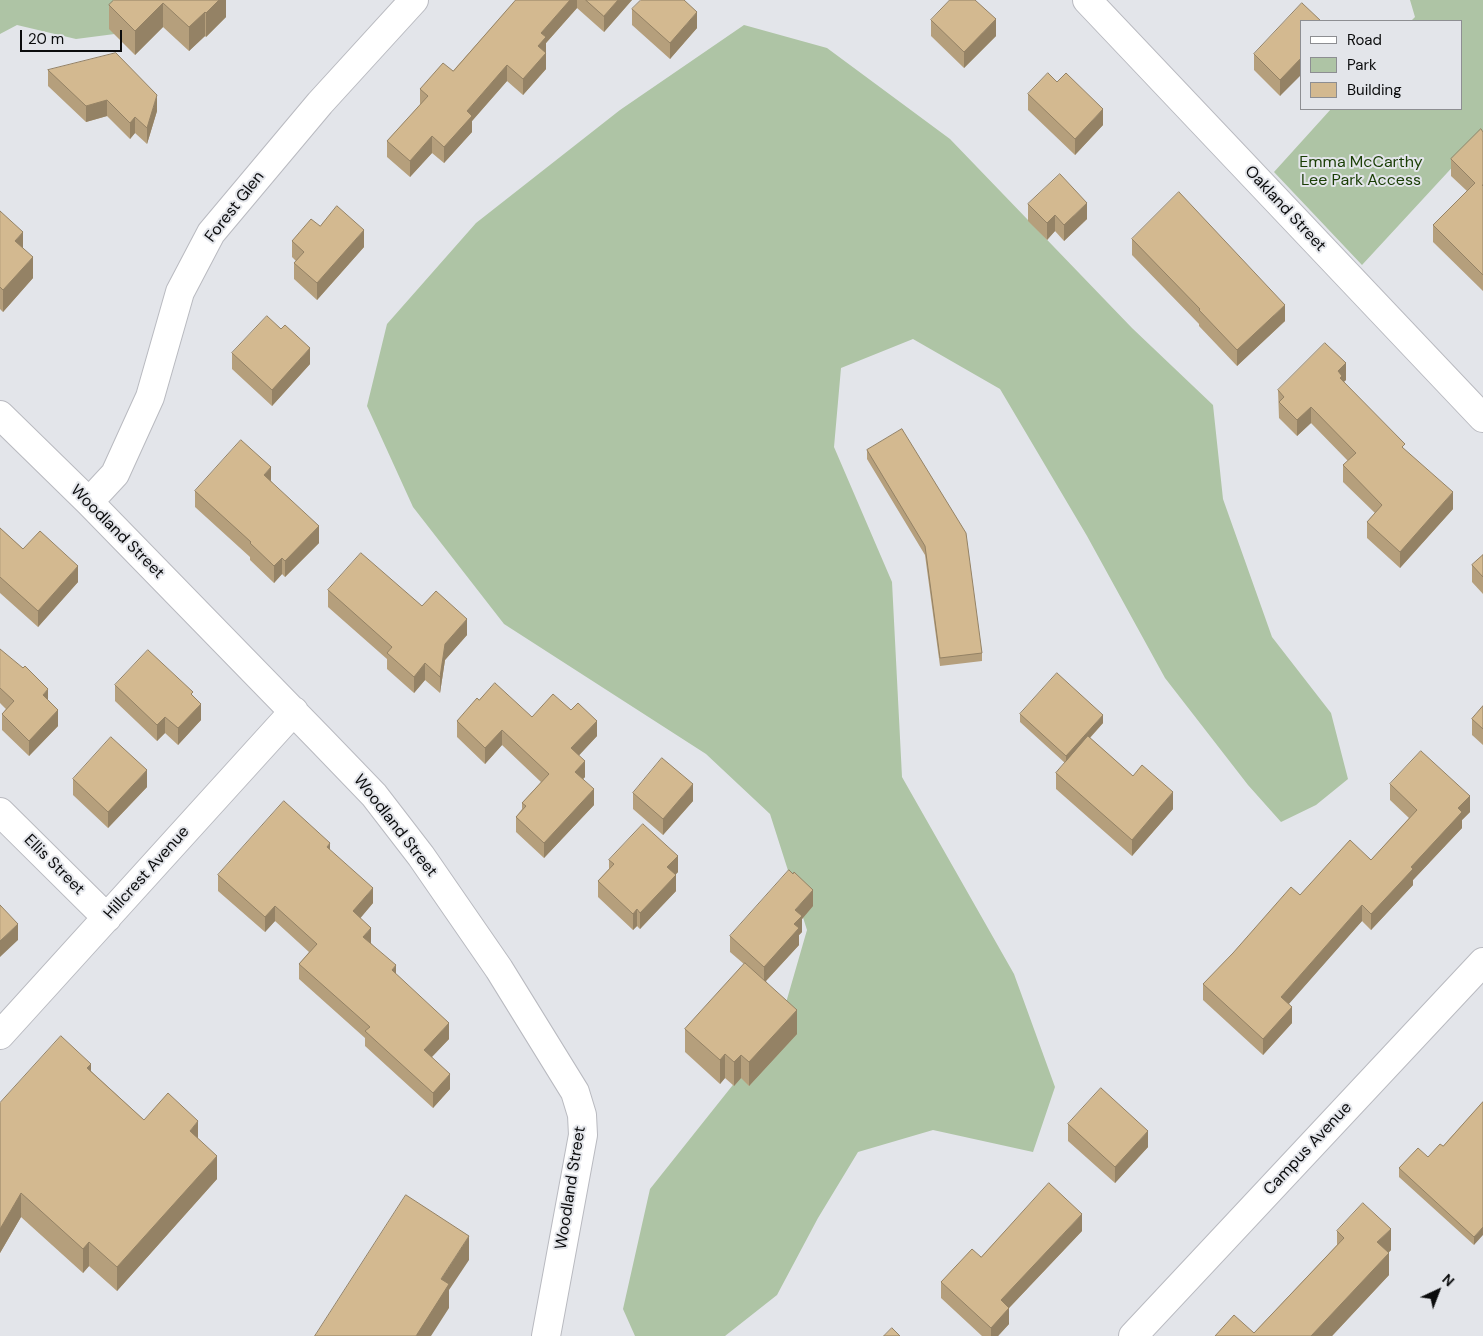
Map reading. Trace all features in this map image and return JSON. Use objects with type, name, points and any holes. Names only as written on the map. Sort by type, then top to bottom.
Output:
[{"type":"street","name":"Forest Glen","points":[[89,502],[115,474],[119,466],[150,397],[180,292],[211,233],[320,103],[414,0]]},
{"type":"street","name":"Oakland Street","points":[[1087,0],[1483,418]]},
{"type":"street","name":"Woodland Street","points":[[0,415],[89,502],[374,795],[421,856],[499,969],[575,1092],[582,1116],[583,1134],[546,1336]]},
{"type":"street","name":"Hillcrest Avenue","points":[[0,1035],[294,712]]},
{"type":"street","name":"Ellis Street","points":[[0,812],[107,918]]},
{"type":"street","name":"Campus Avenue","points":[[1133,1336],[1483,962]]},
{"type":"green space","points":[[0,0],[174,0],[161,28],[76,39],[17,25],[0,34]]},
{"type":"green space","name":"Emma McCarthy Lee Park Access","points":[[1410,0],[1483,0],[1483,134],[1362,265],[1274,172],[1330,110],[1463,110],[1463,20],[1412,20],[1415,17]]},
{"type":"green space","points":[[744,25],[827,48],[950,139],[1132,328],[1213,405],[1223,499],[1272,637],[1331,713],[1348,779],[1316,805],[1281,822],[1248,785],[1165,678],[1087,536],[1000,389],[913,339],[841,368],[834,447],[892,582],[902,777],[1014,974],[1055,1087],[1033,1152],[933,1130],[858,1152],[818,1218],[777,1295],[725,1336],[635,1336],[623,1309],[650,1189],[779,1027],[807,930],[770,814],[706,754],[504,624],[413,507],[367,406],[387,324],[476,223],[620,110]]},
{"type":"building","points":[[114,0],[219,0],[189,27],[163,3],[135,31],[109,5]]},
{"type":"building","points":[[516,0],[570,0],[541,33],[546,37],[538,46],[546,53],[523,79],[507,65],[467,111],[472,116],[444,147],[432,136],[410,161],[387,141],[428,96],[420,89],[443,63],[453,71]]},
{"type":"building","points":[[586,0],[618,0],[604,16]]},
{"type":"building","points":[[641,0],[684,0],[697,12],[670,43],[632,9]]},
{"type":"building","points":[[950,0],[975,0],[996,19],[964,52],[931,20]]},
{"type":"building","points":[[1302,3],[1320,20],[1300,20],[1300,59],[1280,80],[1254,54]]},
{"type":"building","points":[[116,53],[157,95],[147,128],[135,117],[130,123],[107,100],[86,106],[48,70]]},
{"type":"building","points":[[1048,73],[1057,82],[1066,73],[1103,109],[1075,139],[1028,94]]},
{"type":"building","points":[[1481,129],[1483,132],[1483,275],[1433,225],[1475,183],[1451,159]]},
{"type":"building","points":[[1060,174],[1087,203],[1064,225],[1055,215],[1047,223],[1028,204]]},
{"type":"building","points":[[1179,192],[1285,305],[1237,350],[1132,239]]},
{"type":"building","points":[[337,206],[364,230],[317,283],[294,263],[304,252],[292,241],[311,219],[320,226]]},
{"type":"building","points":[[0,211],[23,232],[15,241],[33,257],[3,290],[0,287]]},
{"type":"building","points":[[267,316],[281,329],[285,325],[310,348],[272,390],[232,353]]},
{"type":"building","points":[[1325,343],[1346,363],[1338,371],[1342,376],[1340,378],[1405,444],[1402,447],[1453,492],[1400,552],[1367,522],[1382,505],[1343,465],[1356,453],[1311,407],[1297,420],[1279,402],[1284,397],[1278,390]]},
{"type":"building","points":[[902,429],[966,533],[982,653],[940,658],[925,546],[867,450]]},
{"type":"building","points":[[241,440],[271,467],[264,475],[319,526],[285,561],[282,558],[274,566],[251,542],[195,491]]},
{"type":"building","points":[[0,528],[23,549],[40,531],[78,566],[38,611],[0,577]]},
{"type":"building","points":[[361,553],[422,606],[436,591],[467,619],[445,644],[440,677],[425,663],[414,677],[387,653],[392,647],[328,590]]},
{"type":"building","points":[[1483,555],[1483,577],[1472,565]]},
{"type":"building","points":[[0,649],[23,668],[25,666],[48,689],[43,695],[58,710],[29,741],[2,714],[14,701],[0,688]]},
{"type":"building","points":[[148,650],[193,692],[191,694],[201,704],[178,728],[165,717],[157,725],[115,685]]},
{"type":"building","points":[[1057,673],[1103,715],[1066,756],[1020,714]]},
{"type":"building","points":[[495,683],[532,717],[553,694],[571,710],[578,703],[597,721],[571,748],[585,761],[575,772],[594,789],[544,843],[516,817],[526,806],[522,803],[549,774],[502,730],[485,748],[457,721],[477,698],[479,700]]},
{"type":"building","points":[[1483,706],[1483,729],[1472,719]]},
{"type":"building","points":[[1088,736],[1133,776],[1142,765],[1173,792],[1132,840],[1056,773]]},
{"type":"building","points":[[111,737],[147,770],[108,812],[73,779]]},
{"type":"building","points":[[1421,751],[1470,796],[1458,808],[1462,812],[1371,914],[1362,905],[1281,997],[1292,1007],[1263,1039],[1203,984],[1291,887],[1300,895],[1350,840],[1371,860],[1417,810],[1390,784]]},
{"type":"building","points":[[662,758],[693,784],[663,819],[633,793]]},
{"type":"building","points":[[284,801],[330,843],[327,847],[373,888],[353,911],[371,928],[363,937],[396,965],[392,970],[449,1023],[424,1050],[450,1074],[433,1093],[365,1031],[370,1027],[299,964],[317,944],[275,906],[265,917],[218,875]]},
{"type":"building","points":[[643,824],[678,856],[667,867],[676,875],[640,913],[637,909],[633,914],[598,881],[614,864],[609,860]]},
{"type":"building","points":[[789,870],[793,874],[794,872],[813,890],[795,910],[802,916],[794,924],[799,928],[764,967],[730,936]]},
{"type":"building","points":[[0,905],[18,924],[0,941]]},
{"type":"building","points":[[745,963],[797,1010],[749,1062],[741,1055],[734,1062],[725,1054],[720,1060],[685,1029]]},
{"type":"building","points":[[61,1036],[91,1064],[87,1068],[144,1120],[168,1093],[198,1121],[190,1131],[217,1156],[117,1267],[89,1242],[83,1249],[21,1193],[0,1229],[0,1103]]},
{"type":"building","points":[[1101,1088],[1148,1131],[1115,1167],[1068,1124]]},
{"type":"building","points":[[1483,1102],[1483,1227],[1474,1237],[1399,1168],[1418,1148],[1428,1157],[1440,1144],[1443,1146]]},
{"type":"building","points":[[1049,1183],[1082,1214],[1001,1300],[1009,1308],[991,1328],[941,1282],[972,1249],[981,1257]]},
{"type":"building","points":[[406,1195],[469,1236],[441,1279],[449,1284],[416,1336],[315,1336]]},
{"type":"building","points":[[1363,1203],[1391,1229],[1377,1242],[1389,1253],[1311,1336],[1215,1336],[1234,1315],[1254,1333],[1344,1238],[1337,1231]]},
{"type":"building","points":[[892,1328],[900,1336],[884,1336]]}]
